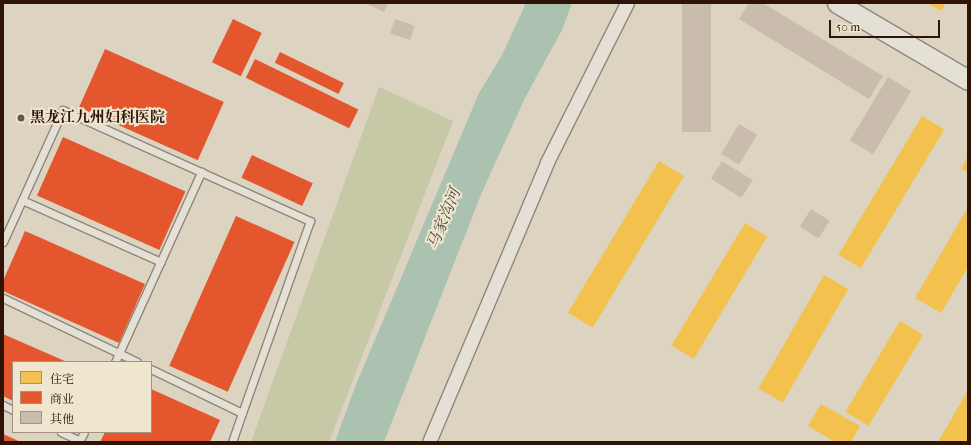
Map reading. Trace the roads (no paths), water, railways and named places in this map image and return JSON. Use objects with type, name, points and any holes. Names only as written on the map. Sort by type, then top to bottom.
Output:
[{"type":"main road","points":[[837,3],[968,80]]},
{"type":"street","points":[[429,442],[547,162],[626,3]]},
{"type":"lane","points":[[3,242],[63,110],[310,221],[232,442]]},
{"type":"lane","points":[[115,361],[201,172]]},
{"type":"lane","points":[[22,200],[161,262]]},
{"type":"lane","points":[[3,298],[135,361]]},
{"type":"lane","points":[[152,369],[242,413]]},
{"type":"lane","points":[[3,405],[12,410]]},
{"type":"lane","points":[[64,433],[80,441]]},
{"type":"water","name":"马家沟河","points":[[526,3],[572,3],[562,30],[525,98],[482,192],[384,442],[335,442],[355,387],[479,93],[502,55]]},
{"type":"place","name":"黑龙江九州妇科医院","points":[[21,118]]}]
